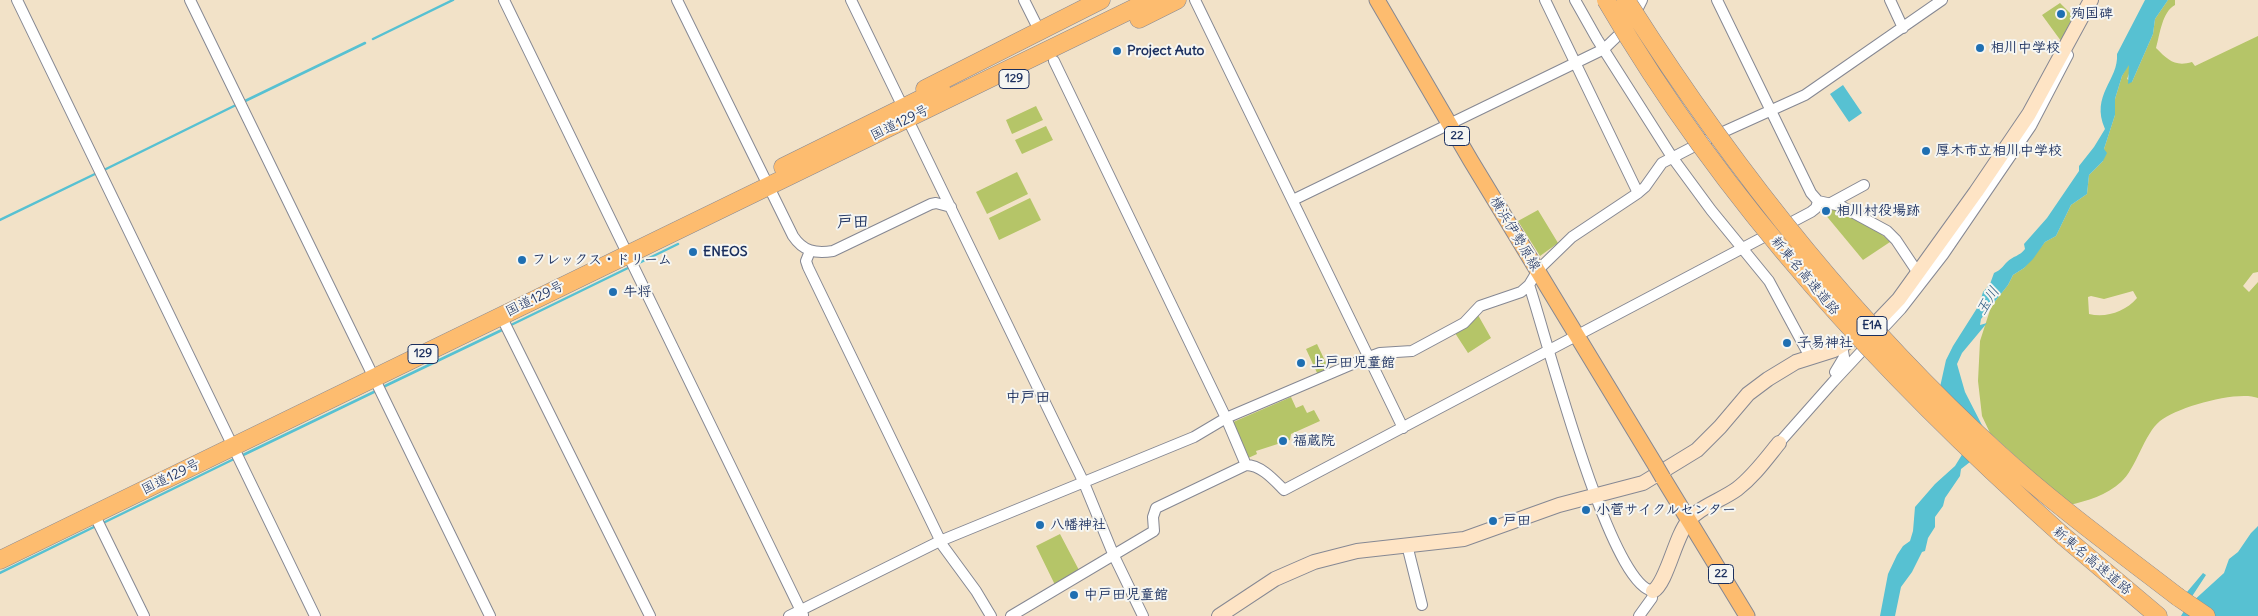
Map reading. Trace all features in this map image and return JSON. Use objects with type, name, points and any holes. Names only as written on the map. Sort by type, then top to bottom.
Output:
[{"type":"highway","name":"129","points":[[844,144],[900,102],[1100,0]]},
{"type":"highway","name":"国道129号","points":[[844,144],[1126,0]]},
{"type":"highway","name":"国道129号","points":[[375,381],[505,324],[630,258],[766,182],[1151,0]]},
{"type":"highway","name":"129","points":[[844,144],[911,126],[1054,61],[1177,0]]},
{"type":"highway","name":"新東名高速道路","points":[[1606,0],[1639,53],[1710,157],[1787,256],[1831,308],[1884,366],[1976,458],[2062,535],[2158,616]]},
{"type":"highway","name":"新東名高速道路","points":[[1626,0],[1688,96],[1764,200],[1804,250],[1897,354],[1999,454],[2056,502],[2178,597],[2206,616]]},
{"type":"highway","name":"国道129号","points":[[0,560],[98,521],[235,449],[630,258]]},
{"type":"highway","name":"国道129号","points":[[0,548],[235,449]]},
{"type":"main road","name":"横浜伊勢原線","points":[[1378,0],[1450,124],[1692,525]]},
{"type":"main road","name":"22","points":[[1692,525],[1747,616]]},
{"type":"street","points":[[17,0],[315,616]]},
{"type":"street","points":[[190,0],[490,616]]},
{"type":"street","points":[[504,0],[802,613]]},
{"type":"street","points":[[677,0],[793,236],[801,246],[810,251],[832,251],[931,204],[936,203],[951,207]]},
{"type":"street","points":[[851,0],[900,102]]},
{"type":"street","points":[[1024,0],[1039,30]]},
{"type":"street","points":[[1195,0],[1403,428]]},
{"type":"street","points":[[1545,0],[1638,193]]},
{"type":"street","points":[[1575,0],[1672,157],[1711,210],[1769,282],[1810,357]]},
{"type":"street","points":[[1293,200],[1604,49],[1630,24],[1642,0]]},
{"type":"street","points":[[1717,0],[1811,193],[1818,201],[1841,206],[1887,230],[1918,273]]},
{"type":"street","points":[[1890,0],[1903,28]]},
{"type":"street","points":[[789,616],[802,613],[940,542],[1194,437],[1226,418],[1369,356],[1385,352],[1412,351],[1464,323],[1480,306],[1515,295],[1529,285],[1538,270],[1572,237],[1638,193],[1645,187],[1662,163],[1817,88],[1942,0]]},
{"type":"street","points":[[1219,616],[1275,579],[1314,562],[1357,551],[1464,539],[1559,505],[1643,483],[1680,462],[1704,443],[1748,394],[1786,368],[1842,346],[1877,322],[1899,299],[2029,114],[2089,3]]},
{"type":"street","points":[[1639,616],[1662,580],[1678,538],[1753,475],[1779,443],[1901,309],[1943,255],[2031,126],[2074,43],[2089,3]]},
{"type":"street","points":[[1054,61],[1226,418],[1246,465]]},
{"type":"street","points":[[911,126],[1084,483],[1114,556],[1143,616]]},
{"type":"street","points":[[1829,204],[1864,184]]},
{"type":"street","points":[[1011,616],[1154,531],[1153,517],[1156,508],[1249,464],[1265,472],[1284,490],[1811,212],[1816,208],[1818,201]]},
{"type":"street","points":[[810,251],[806,261],[808,267],[940,542],[976,591],[991,616]]},
{"type":"street","points":[[1529,285],[1594,495],[1623,557],[1643,587],[1653,594]]},
{"type":"street","points":[[505,324],[650,616]]},
{"type":"street","points":[[1779,443],[1795,419],[1842,363],[1844,357],[1842,346]]},
{"type":"street","points":[[98,521],[144,616]]},
{"type":"street","points":[[1407,546],[1416,592],[1422,605]]},
{"type":"green space","points":[[2168,0],[2175,0],[2175,5],[2164,18],[2156,48],[2168,59],[2181,64],[2192,62],[2195,66],[2258,36],[2258,272],[2253,273],[2243,286],[2249,292],[2258,282],[2258,398],[2237,396],[2208,401],[2193,405],[2168,416],[2160,421],[2149,434],[2131,469],[2121,482],[2109,491],[2096,497],[2069,505],[1990,433],[1982,416],[1978,381],[1980,341],[1990,310],[2013,275],[2024,268],[2045,242],[2056,236],[2071,205],[2087,194],[2089,175],[2103,161],[2104,149],[2115,115],[2115,99],[2122,76],[2129,63],[2130,71],[2127,79],[2132,82],[2153,34],[2155,19]],"holes":[[[2133,291],[2137,298],[2127,307],[2115,313],[2089,314],[2088,297],[2104,299]]]},
{"type":"green space","points":[[2060,3],[2073,16],[2061,41],[2042,15]]},
{"type":"green space","points":[[1036,106],[1043,120],[1012,134],[1006,120]]},
{"type":"green space","points":[[1046,126],[1053,140],[1022,154],[1015,140]]},
{"type":"green space","points":[[1017,172],[1028,194],[987,214],[976,192]]},
{"type":"green space","points":[[1030,198],[1041,220],[999,240],[989,218]]},
{"type":"green space","points":[[1831,209],[1836,209],[1879,232],[1890,242],[1863,260],[1824,213]]},
{"type":"green space","points":[[1538,210],[1558,243],[1540,256],[1518,221]]},
{"type":"green space","points":[[1478,315],[1491,338],[1468,353],[1455,333],[1468,326]]},
{"type":"green space","points":[[1317,344],[1329,369],[1318,375],[1306,349]]},
{"type":"green space","points":[[1291,397],[1296,408],[1303,405],[1307,413],[1314,410],[1320,421],[1291,434],[1290,440],[1256,451],[1257,454],[1246,459],[1231,423]]},
{"type":"green space","points":[[1060,534],[1080,572],[1056,587],[1036,546]]},
{"type":"water","name":"玉川","points":[[2145,0],[2168,0],[2155,19],[2153,34],[2132,82],[2128,84],[2129,65],[2122,76],[2115,99],[2115,115],[2104,149],[2107,153],[2103,161],[2089,175],[2087,194],[2071,205],[2056,236],[2045,242],[2033,259],[2013,275],[2008,285],[1981,319],[1980,325],[1987,323],[1962,353],[1957,364],[1965,392],[1986,433],[1970,462],[1961,469],[1960,476],[1935,517],[1935,527],[1928,538],[1925,551],[1922,552],[1912,572],[1901,587],[1895,616],[1880,616],[1888,574],[1903,546],[1910,541],[1913,531],[1915,507],[1935,484],[1955,466],[1971,440],[1940,387],[1946,360],[1979,305],[1983,292],[1990,284],[1994,273],[2025,249],[2024,244],[2047,218],[2079,171],[2079,166],[2105,129],[2101,117],[2103,97],[2114,72],[2117,54]]},
{"type":"water","points":[[1843,85],[1862,113],[1849,122],[1830,94]]},
{"type":"water","points":[[2258,526],[2258,616],[2181,616],[2184,611],[2182,604],[2187,592],[2203,573],[2206,575],[2189,601],[2191,603],[2224,573],[2229,559],[2238,552]]},
{"type":"waterway","points":[[373,39],[453,0]]},
{"type":"waterway","points":[[243,102],[365,43]]},
{"type":"waterway","points":[[106,169],[238,104]]},
{"type":"waterway","points":[[0,220],[97,173]]},
{"type":"waterway","points":[[637,264],[678,244]]},
{"type":"waterway","points":[[509,326],[632,266]]},
{"type":"waterway","points":[[383,387],[504,329]]},
{"type":"waterway","points":[[241,456],[378,390]]},
{"type":"waterway","points":[[101,524],[236,458]]},
{"type":"waterway","points":[[0,573],[96,526]]},
{"type":"place","name":"殉国碑","points":[[2061,14]]},
{"type":"place","name":"相川中学校","points":[[1980,48]]},
{"type":"place","name":"Project Auto","points":[[1117,51]]},
{"type":"place","name":"厚木市立相川中学校","points":[[1926,151]]},
{"type":"place","name":"相川村役場跡","points":[[1826,211]]},
{"type":"place","name":"ENEOS","points":[[693,252]]},
{"type":"place","name":"フレックス・ドリーム","points":[[522,260]]},
{"type":"place","name":"牛将","points":[[613,292]]},
{"type":"place","name":"子易神社","points":[[1787,343]]},
{"type":"place","name":"上戸田児童館","points":[[1301,363]]},
{"type":"place","name":"福蔵院","points":[[1283,441]]},
{"type":"place","name":"小菅サイクルセンター","points":[[1586,510]]},
{"type":"place","name":"戸田","points":[[1493,521]]},
{"type":"place","name":"八幡神社","points":[[1040,525]]},
{"type":"place","name":"中戸田児童館","points":[[1074,595]]},
{"type":"district","name":"戸田","points":[[853,222]]},
{"type":"district","name":"中戸田","points":[[1028,398]]}]
